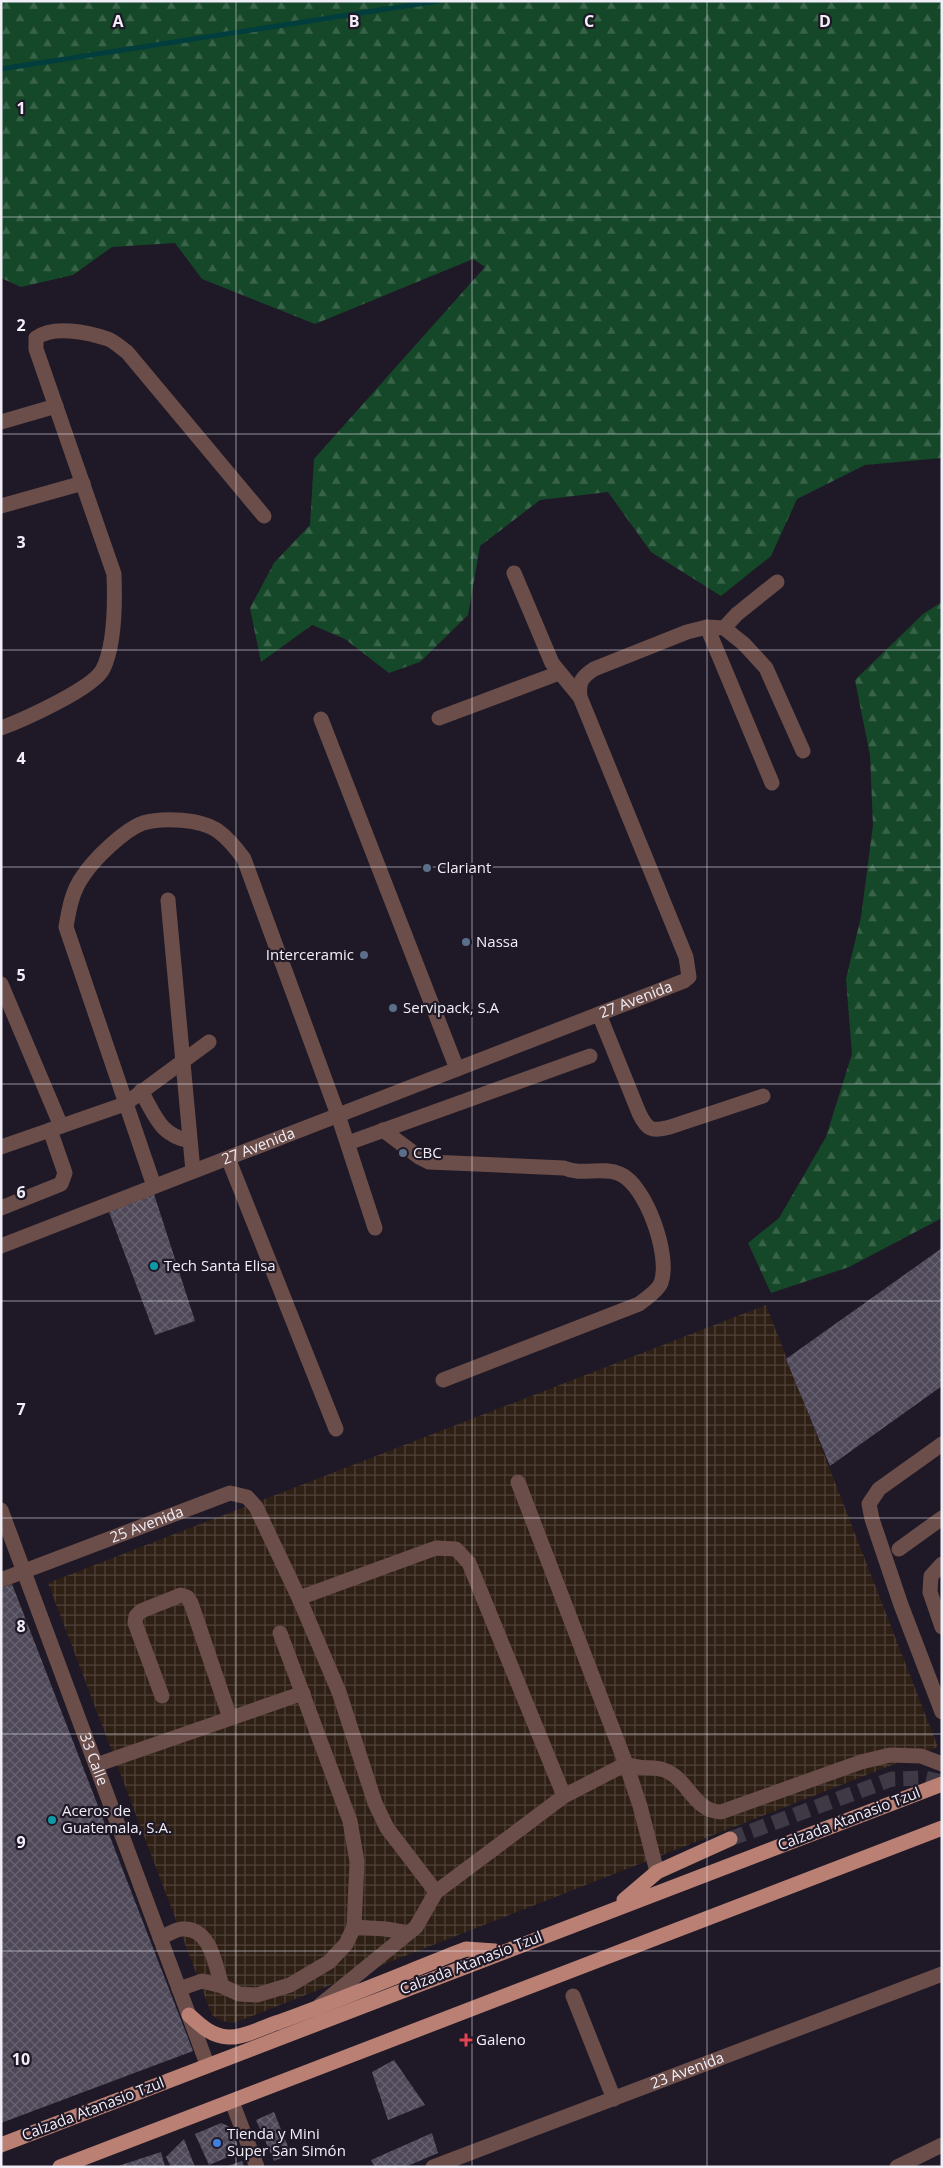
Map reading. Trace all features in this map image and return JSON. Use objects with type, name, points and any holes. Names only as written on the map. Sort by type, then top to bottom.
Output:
[{"type":"main road","name":"Calzada Atanasio Tzul","points":[[1,2145],[501,1951],[942,1784]]},
{"type":"main road","points":[[60,2167],[942,1828]]},
{"type":"main road","points":[[614,1908],[657,1872],[730,1839]]},
{"type":"main road","points":[[189,2015],[214,2034],[233,2037],[314,2009],[466,1949],[501,1951]]},
{"type":"street","points":[[1,728],[88,685],[103,670],[115,611],[114,574],[36,349],[36,338],[57,329],[109,339],[127,352],[264,516]]},
{"type":"street","points":[[1,422],[56,406]]},
{"type":"street","points":[[1,506],[83,483]]},
{"type":"street","points":[[514,574],[552,663],[580,697]]},
{"type":"street","points":[[724,628],[737,614],[777,582]]},
{"type":"street","points":[[580,697],[579,685],[584,675],[594,669],[654,643],[707,627],[724,628],[744,644],[766,668],[803,751]]},
{"type":"street","points":[[707,627],[772,782]]},
{"type":"street","points":[[439,718],[559,673]]},
{"type":"street","name":"27 Avenida","points":[[1,1246],[684,981],[690,972],[686,957],[580,697]]},
{"type":"street","points":[[321,719],[457,1069]]},
{"type":"street","points":[[154,1186],[66,926],[70,902],[82,877],[105,849],[142,823],[176,818],[216,829],[232,843],[244,859],[348,1143],[375,1228]]},
{"type":"street","points":[[168,900],[193,1171]]},
{"type":"street","points":[[1,984],[55,1128],[65,1173],[61,1184],[1,1208]]},
{"type":"street","points":[[599,1014],[639,1113],[648,1127],[656,1131],[763,1096]]},
{"type":"street","points":[[1,1147],[125,1104],[209,1042]]},
{"type":"street","points":[[348,1143],[590,1056]]},
{"type":"street","points":[[142,1091],[166,1131],[175,1138],[190,1141]]},
{"type":"street","points":[[382,1130],[418,1158],[429,1162],[564,1168],[574,1173],[619,1173],[637,1187],[658,1233],[664,1264],[661,1284],[639,1304],[443,1380]]},
{"type":"street","points":[[228,1158],[336,1429]]},
{"type":"street","points":[[942,1444],[879,1489],[869,1504],[872,1519],[901,1605],[942,1712]]},
{"type":"street","points":[[518,1482],[626,1764],[640,1806],[657,1872]]},
{"type":"street","name":"25 Avenida","points":[[1,1580],[230,1493],[247,1497],[256,1507],[273,1539],[339,1692],[375,1803],[387,1828],[436,1892]]},
{"type":"street","name":"33 Calle","points":[[1,1510],[207,2064]]},
{"type":"street","points":[[899,1549],[942,1518]]},
{"type":"street","points":[[299,1598],[436,1548],[456,1549],[469,1562],[564,1796]]},
{"type":"street","points":[[940,1618],[930,1592],[931,1576],[942,1564]]},
{"type":"street","points":[[162,1696],[135,1623],[136,1616],[141,1611],[181,1595],[187,1597],[191,1603],[230,1718]]},
{"type":"street","points":[[179,1989],[202,1981],[222,1986],[239,1994],[257,1995],[290,1986],[329,1962],[346,1944],[354,1928],[358,1862],[350,1821],[280,1633]]},
{"type":"street","points":[[96,1766],[303,1693]]},
{"type":"street","points":[[314,2009],[416,1927],[436,1892],[564,1796],[626,1764],[639,1769],[664,1770],[684,1785],[701,1805],[711,1812],[721,1812],[861,1762],[890,1754],[921,1756],[942,1764]]},
{"type":"street","points":[[160,1938],[181,1928],[196,1930],[205,1937],[222,1986]]},
{"type":"street","points":[[354,1928],[386,1929],[408,1933]]},
{"type":"street","name":"23 Avenida","points":[[433,2167],[942,1974]]},
{"type":"street","points":[[572,1996],[614,2098]]},
{"type":"street","points":[[232,2102],[257,2167]]},
{"type":"street","points":[[897,2167],[942,2145]]},
{"type":"shaded area","points":[[766,1305],[938,1747],[234,2023],[222,2021],[212,2015],[48,1583]]},
{"type":"green space","points":[[1,1],[942,1],[942,458],[865,465],[797,499],[771,556],[721,596],[651,552],[608,492],[540,500],[480,546],[468,615],[420,662],[389,673],[345,639],[312,625],[261,662],[250,608],[274,563],[310,525],[314,459],[485,267],[473,259],[315,324],[202,279],[175,243],[112,247],[73,275],[21,287],[1,278]]},
{"type":"green space","points":[[942,602],[942,1218],[849,1267],[771,1293],[748,1243],[779,1218],[826,1137],[852,1054],[846,979],[861,917],[873,825],[870,755],[855,680],[923,614]]},
{"type":"building","name":"Tech Santa Elisa","points":[[154,1194],[195,1321],[155,1335],[109,1212]]},
{"type":"building","points":[[942,1248],[942,1386],[830,1466],[786,1359]]},
{"type":"building","name":"Aceros de Guatemala, S.A.","points":[[12,1584],[193,2051],[1,2123],[1,1588]]},
{"type":"building","points":[[394,2060],[425,2105],[388,2120],[372,2072]]},
{"type":"building","points":[[274,2112],[291,2154],[274,2161],[256,2120]]},
{"type":"building","name":"Tienda y Mini Super San Simón","points":[[221,2123],[230,2127],[240,2152],[209,2165],[195,2134]]},
{"type":"building","points":[[432,2133],[438,2153],[405,2167],[375,2167],[371,2160]]},
{"type":"building","points":[[184,2139],[195,2167],[171,2167],[166,2157]]},
{"type":"building","points":[[161,2152],[165,2167],[118,2167],[118,2166]]},
{"type":"building","points":[[242,2161],[244,2167],[227,2167],[227,2166]]},
{"type":"waterway","points":[[1,69],[438,1]]},
{"type":"tunnel","points":[[730,1839],[892,1779],[925,1778],[942,1782]]},
{"type":"place","name":"Clariant","points":[[427,868]]},
{"type":"place","name":"Nassa","points":[[466,942]]},
{"type":"place","name":"Interceramic","points":[[364,955]]},
{"type":"place","name":"Servipack, S.A","points":[[393,1008]]},
{"type":"place","name":"CBC","points":[[403,1153]]},
{"type":"place","name":"Tech Santa Elisa","points":[[154,1266]]},
{"type":"place","name":"Aceros de Guatemala, S.A.","points":[[52,1820]]},
{"type":"place","name":"Galeno","points":[[466,2040]]},
{"type":"place","name":"Tienda y Mini Super San Simón","points":[[217,2143]]}]
